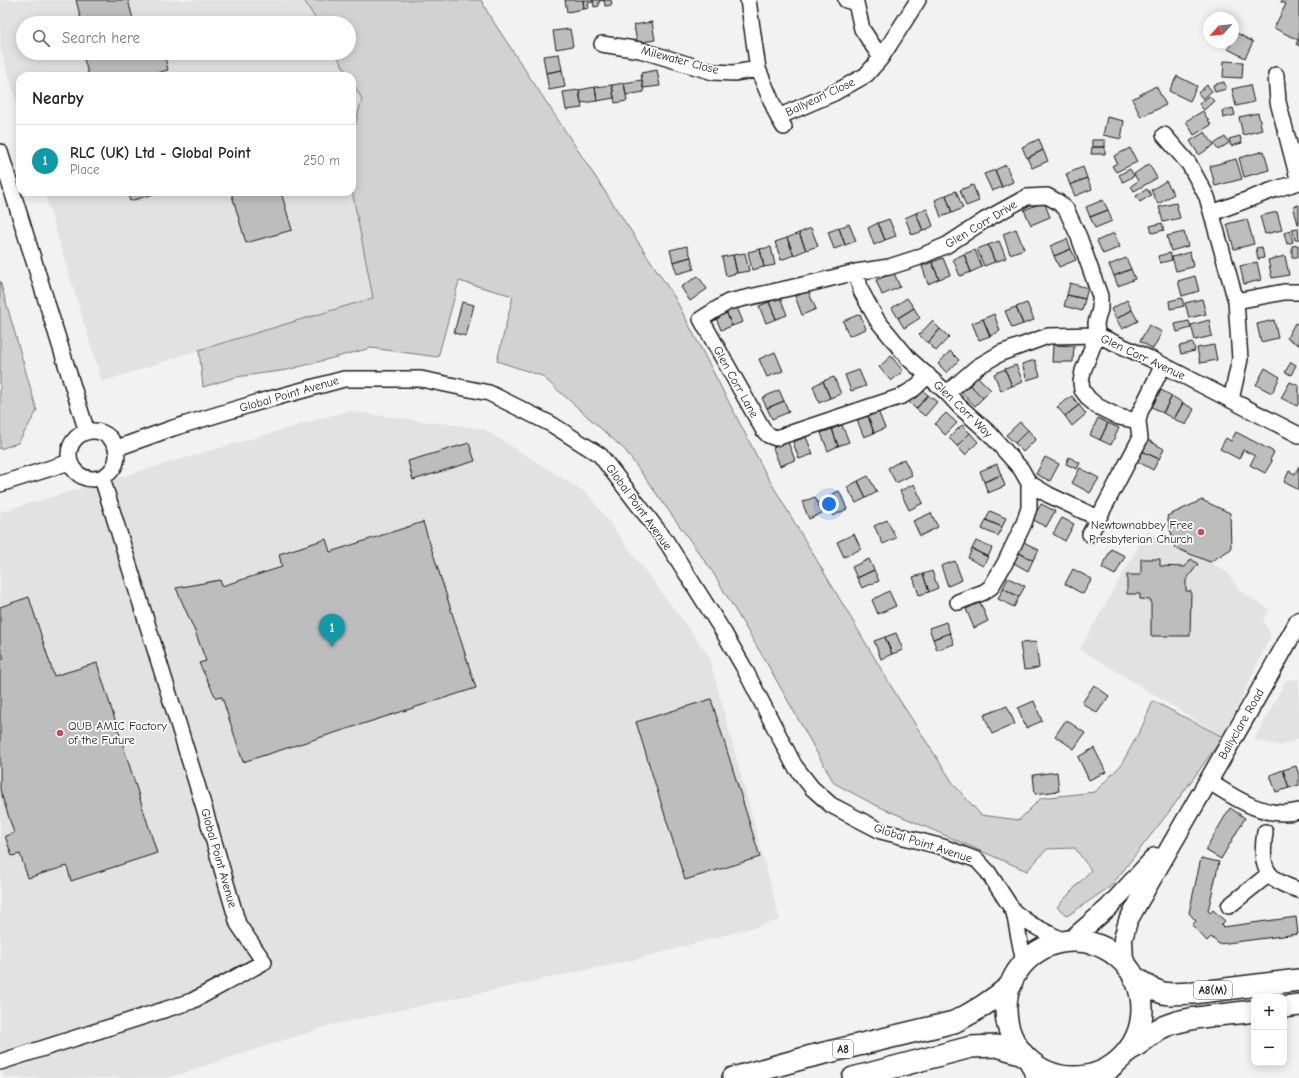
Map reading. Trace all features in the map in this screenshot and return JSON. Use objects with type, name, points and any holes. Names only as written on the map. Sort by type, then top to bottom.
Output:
[{"type":"highway","name":"A8","points":[[1067,939],[1086,940],[1098,943],[1112,951],[1128,969],[1137,989],[1140,1017],[1138,1032],[1132,1050],[1108,1072],[1078,1077],[1064,1077],[1053,1074],[1039,1067],[1025,1056],[1016,1044],[1009,1017],[1011,985],[1016,974],[1024,963],[1038,950],[1052,943],[1067,939]]},
{"type":"highway","name":"A8(M)","points":[[1128,969],[1150,988],[1170,994],[1209,991],[1299,980]]},
{"type":"highway","name":"A8","points":[[733,1078],[808,1057],[954,1022],[980,1008],[1011,985]]},
{"type":"highway","points":[[1287,1007],[1299,1005]]},
{"type":"highway","name":"A8(M)","points":[[1132,1050],[1160,1029],[1173,1023],[1190,1019],[1251,1011]]},
{"type":"highway","name":"A8","points":[[852,1078],[971,1047],[997,1046],[1025,1056]]},
{"type":"main road","name":"Ballyclare Road","points":[[1128,969],[1123,939],[1128,922],[1180,827],[1208,781],[1299,621]]},
{"type":"main road","name":"Ballyclare Road","points":[[1067,939],[1108,908],[1138,877],[1180,827]]},
{"type":"main road","points":[[1025,1056],[1036,1078]]},
{"type":"street","points":[[748,0],[758,69]]},
{"type":"street","points":[[846,0],[856,3],[862,29],[881,58]]},
{"type":"street","name":"Ballyearl Close","points":[[758,69],[781,122],[866,75],[881,58],[918,0]]},
{"type":"street","name":"Milewater Close","points":[[602,44],[640,50],[713,72],[734,72],[758,69]]},
{"type":"street","points":[[1212,213],[1299,182],[1278,102],[1276,75]]},
{"type":"street","points":[[1164,135],[1189,164],[1207,197],[1236,301],[1240,359],[1230,400]]},
{"type":"street","points":[[0,152],[87,432]]},
{"type":"street","name":"Glen Corr Drive","points":[[856,272],[889,267],[930,253],[947,245],[985,220],[1027,197],[1047,196],[1058,202],[1066,209],[1079,237],[1100,296],[1100,309],[1096,324],[1097,335],[1083,371],[1081,382],[1082,390],[1097,406],[1119,417],[1138,421]]},
{"type":"street","name":"Glen Corr Way","points":[[856,272],[861,291],[877,320],[910,359],[990,434],[1021,469],[1029,483],[1049,495],[1098,518]]},
{"type":"street","name":"Glen Corr Lane","points":[[856,272],[728,302],[701,319],[764,431],[768,435],[776,438],[902,396],[915,388],[928,375]]},
{"type":"street","points":[[1236,301],[1284,292],[1299,292]]},
{"type":"street","name":"Glen Corr Avenue","points":[[948,393],[977,367],[1001,352],[1048,336],[1097,335],[1163,365],[1299,435]]},
{"type":"street","points":[[1090,534],[1140,439],[1138,421],[1140,412],[1163,365]]},
{"type":"street","name":"Global Point Avenue","points":[[117,448],[173,428],[259,402],[344,379],[421,379],[489,393],[551,424],[600,454],[666,541],[743,666],[794,765],[812,788],[831,806],[880,831],[943,847],[978,860],[988,872],[1014,912],[1032,925],[1067,939]]},
{"type":"street","points":[[87,432],[102,432],[113,441],[117,448],[116,466],[102,478],[94,480],[79,475],[73,469],[70,462],[70,449],[72,443],[81,434],[87,432]]},
{"type":"street","points":[[0,484],[70,462]]},
{"type":"street","name":"Global Point Avenue","points":[[0,1062],[192,1001],[264,962],[238,924],[203,804],[102,478]]},
{"type":"street","points":[[958,602],[984,592],[992,587],[1024,523],[1029,508],[1029,483]]},
{"type":"street","points":[[1208,781],[1250,805],[1266,811],[1281,814],[1299,811]]},
{"type":"street","points":[[1265,832],[1263,858],[1269,874],[1284,886],[1299,890]]},
{"type":"street","points":[[1229,906],[1269,874]]},
{"type":"street","name":"Global Point Avenue","points":[[1014,912],[1024,963]]},
{"type":"shaded area","points":[[0,0],[304,0],[314,16],[16,16],[16,60],[339,60],[347,72],[16,72],[16,100],[0,47]]},
{"type":"shaded area","points":[[304,0],[481,0],[489,15],[675,298],[767,476],[897,696],[955,786],[981,815],[1019,820],[1041,798],[1095,792],[1121,765],[1142,727],[1153,701],[1223,737],[1169,812],[1111,886],[1067,916],[1057,907],[1091,870],[1075,848],[1047,849],[1027,871],[873,804],[834,783],[769,667],[712,571],[625,450],[542,376],[497,361],[513,296],[459,281],[438,357],[371,348],[287,370],[236,377],[203,387],[199,350],[373,298],[353,196],[356,196],[356,122],[362,99],[356,89],[356,72],[347,72],[339,60],[356,60],[356,16],[314,16]]},
{"type":"shaded area","points":[[356,89],[362,99],[356,122]]},
{"type":"shaded area","points":[[45,196],[353,196],[374,298],[199,350],[102,382]]},
{"type":"shaded area","points":[[0,281],[37,411],[18,443],[0,449]]},
{"type":"shaded area","points":[[347,411],[484,429],[588,494],[709,656],[780,920],[638,959],[331,1025],[167,1078],[4,1078],[0,1064],[0,512]]},
{"type":"shaded area","points":[[1147,531],[1175,548],[1210,562],[1228,573],[1239,590],[1270,610],[1263,620],[1271,635],[1223,737],[1080,649]]},
{"type":"shaded area","points":[[1299,679],[1299,739],[1281,746],[1254,740],[1286,680]]},
{"type":"building","points":[[76,0],[128,0],[132,16],[80,16]]},
{"type":"building","points":[[565,0],[583,0],[584,9],[567,12]]},
{"type":"building","points":[[583,0],[593,0],[593,2],[588,3],[589,8],[584,9]]},
{"type":"building","points":[[593,0],[605,0],[599,1],[599,6],[594,7]]},
{"type":"building","points":[[604,0],[611,0],[612,5],[605,6]]},
{"type":"building","points":[[1282,0],[1299,0],[1299,46],[1296,44],[1298,40],[1274,28],[1286,4],[1281,2]]},
{"type":"building","points":[[652,22],[655,40],[637,43],[634,25]]},
{"type":"building","points":[[570,29],[573,46],[556,49],[553,31]]},
{"type":"building","points":[[1239,34],[1253,42],[1245,58],[1228,49],[1239,48]]},
{"type":"building","points":[[559,54],[562,70],[546,73],[543,56]]},
{"type":"building","points":[[84,60],[166,60],[168,70],[160,72],[88,72]]},
{"type":"building","points":[[1224,61],[1243,62],[1242,78],[1223,77]]},
{"type":"building","points":[[562,70],[565,87],[549,90],[546,73]]},
{"type":"building","points":[[657,70],[660,86],[643,88],[641,73]]},
{"type":"building","points":[[1177,76],[1197,86],[1190,101],[1169,91]]},
{"type":"building","points":[[642,80],[644,92],[626,95],[624,83]]},
{"type":"building","points":[[1224,82],[1226,89],[1215,92],[1213,85]]},
{"type":"building","points":[[624,83],[627,101],[615,103],[612,85]]},
{"type":"building","points":[[612,85],[614,98],[597,101],[595,87]]},
{"type":"building","points":[[1207,85],[1212,91],[1203,99],[1198,93]]},
{"type":"building","points":[[1250,85],[1254,102],[1236,106],[1232,89]]},
{"type":"building","points":[[1156,86],[1166,105],[1141,117],[1132,99]]},
{"type":"building","points":[[595,87],[597,101],[581,103],[579,90]]},
{"type":"building","points":[[579,90],[582,108],[566,110],[563,92]]},
{"type":"building","points":[[1209,96],[1214,101],[1204,110],[1199,104]]},
{"type":"building","points":[[1233,108],[1235,115],[1223,118],[1222,111]]},
{"type":"building","points":[[1203,111],[1211,125],[1194,135],[1186,121]]},
{"type":"building","points":[[1258,113],[1262,130],[1243,135],[1239,117]]},
{"type":"building","points":[[1107,117],[1124,121],[1121,139],[1103,135]]},
{"type":"building","points":[[1205,132],[1214,145],[1199,155],[1190,141]]},
{"type":"building","points":[[1240,136],[1242,143],[1231,146],[1229,139]]},
{"type":"building","points":[[1225,137],[1229,143],[1218,150],[1214,144]]},
{"type":"building","points":[[1039,139],[1043,150],[1027,158],[1022,147]]},
{"type":"building","points":[[1092,140],[1105,140],[1105,147],[1092,147]]},
{"type":"building","points":[[1092,147],[1105,147],[1105,154],[1091,154]]},
{"type":"building","points":[[1130,148],[1137,162],[1116,172],[1112,166],[1117,163],[1114,156]]},
{"type":"building","points":[[1043,150],[1048,161],[1032,168],[1027,158]]},
{"type":"building","points":[[1264,151],[1269,170],[1244,177],[1239,158]]},
{"type":"building","points":[[1236,159],[1242,179],[1215,186],[1210,166]]},
{"type":"building","points":[[1149,164],[1157,178],[1134,191],[1131,186],[1138,181],[1134,174]]},
{"type":"building","points":[[1006,165],[1013,182],[1002,187],[995,170]]},
{"type":"building","points":[[1083,167],[1087,178],[1070,185],[1066,174]]},
{"type":"building","points":[[1130,169],[1134,176],[1123,182],[1119,175]]},
{"type":"building","points":[[995,170],[1002,187],[992,191],[984,174]]},
{"type":"building","points":[[1087,178],[1092,189],[1075,196],[1070,185]]},
{"type":"building","points":[[1166,181],[1174,194],[1158,204],[1151,190]]},
{"type":"building","points":[[973,185],[979,201],[966,206],[960,190]]},
{"type":"building","points":[[1147,189],[1151,195],[1140,202],[1136,196]]},
{"type":"building","points":[[956,191],[963,208],[952,213],[946,195]]},
{"type":"building","points":[[946,195],[952,213],[941,217],[935,200]]},
{"type":"building","points":[[128,196],[147,196],[130,201]]},
{"type":"building","points":[[232,196],[282,196],[292,230],[246,243]]},
{"type":"building","points":[[1103,200],[1108,210],[1090,217],[1086,207]]},
{"type":"building","points":[[1044,202],[1050,217],[1031,225],[1024,210]]},
{"type":"building","points":[[1176,203],[1180,218],[1163,222],[1159,207]]},
{"type":"building","points":[[1299,205],[1299,224],[1298,224],[1293,206]]},
{"type":"building","points":[[927,209],[933,226],[923,231],[916,213]]},
{"type":"building","points":[[1108,210],[1112,221],[1095,228],[1090,217]]},
{"type":"building","points":[[1277,212],[1282,230],[1265,234],[1260,216]]},
{"type":"building","points":[[916,213],[923,231],[912,235],[905,218]]},
{"type":"building","points":[[889,219],[896,236],[885,240],[878,223]]},
{"type":"building","points":[[1247,219],[1254,244],[1234,249],[1227,224]]},
{"type":"building","points":[[878,223],[885,240],[874,245],[868,228]]},
{"type":"building","points":[[1162,223],[1164,230],[1152,233],[1150,226]]},
{"type":"building","points":[[849,224],[856,241],[845,245],[839,228]]},
{"type":"building","points":[[811,228],[818,246],[806,250],[799,233]]},
{"type":"building","points":[[839,228],[845,245],[834,249],[828,232]]},
{"type":"building","points":[[1298,228],[1299,239],[1295,240],[1292,229]]},
{"type":"building","points":[[1016,229],[1024,249],[1010,254],[1003,234]]},
{"type":"building","points":[[1290,231],[1293,242],[1287,244],[1284,233]]},
{"type":"building","points":[[1184,232],[1188,246],[1171,251],[1167,236]]},
{"type":"building","points":[[799,233],[806,250],[794,255],[787,238]]},
{"type":"building","points":[[1114,233],[1120,247],[1103,254],[1097,241]]},
{"type":"building","points":[[787,238],[794,255],[781,260],[775,242]]},
{"type":"building","points":[[1067,239],[1071,249],[1054,256],[1050,246]]},
{"type":"building","points":[[999,241],[1006,258],[995,262],[988,245]]},
{"type":"building","points":[[988,245],[995,262],[984,266],[977,249]]},
{"type":"building","points":[[1298,245],[1298,257],[1292,257],[1292,246]]},
{"type":"building","points":[[687,246],[691,257],[673,262],[670,250]]},
{"type":"building","points":[[771,247],[775,265],[764,267],[760,249]]},
{"type":"building","points":[[1262,247],[1264,258],[1258,259],[1256,248]]},
{"type":"building","points":[[760,249],[764,267],[752,270],[748,252]]},
{"type":"building","points":[[1071,249],[1076,260],[1059,267],[1054,256]]},
{"type":"building","points":[[975,250],[982,267],[971,272],[964,254]]},
{"type":"building","points":[[1190,252],[1193,267],[1176,271],[1172,257]]},
{"type":"building","points":[[745,253],[749,271],[737,273],[733,255]]},
{"type":"building","points":[[1170,253],[1172,260],[1160,263],[1158,256]]},
{"type":"building","points":[[964,254],[971,272],[960,276],[953,259]]},
{"type":"building","points":[[733,255],[737,273],[726,276],[722,257]]},
{"type":"building","points":[[1285,256],[1289,275],[1272,278],[1268,260]]},
{"type":"building","points":[[691,257],[694,269],[677,274],[673,262]]},
{"type":"building","points":[[943,258],[950,275],[939,279],[932,262]]},
{"type":"building","points":[[1126,258],[1131,269],[1114,276],[1109,265]]},
{"type":"building","points":[[932,262],[939,279],[928,284],[922,266]]},
{"type":"building","points":[[1257,262],[1261,280],[1244,284],[1240,266]]},
{"type":"building","points":[[1131,269],[1135,279],[1118,286],[1114,276]]},
{"type":"building","points":[[894,273],[900,287],[882,295],[876,280]]},
{"type":"building","points":[[698,276],[707,289],[690,301],[681,287]]},
{"type":"building","points":[[1195,276],[1199,291],[1182,296],[1178,281]]},
{"type":"building","points":[[1070,283],[1088,288],[1085,299],[1067,295]]},
{"type":"building","points":[[808,291],[816,309],[802,315],[795,296]]},
{"type":"building","points":[[1067,295],[1085,299],[1082,311],[1064,306]]},
{"type":"building","points":[[780,297],[787,315],[776,319],[769,302]]},
{"type":"building","points":[[907,298],[914,308],[898,318],[892,308]]},
{"type":"building","points":[[1182,298],[1184,306],[1170,309],[1169,301]]},
{"type":"building","points":[[1202,299],[1206,314],[1189,318],[1185,303]]},
{"type":"building","points":[[1127,300],[1132,310],[1116,319],[1111,309]]},
{"type":"building","points":[[462,302],[474,305],[466,336],[454,333]]},
{"type":"building","points":[[769,302],[776,319],[766,323],[759,306]]},
{"type":"building","points":[[1027,303],[1034,320],[1023,324],[1016,307]]},
{"type":"building","points":[[736,305],[743,322],[732,326],[725,309]]},
{"type":"building","points":[[1016,307],[1023,324],[1012,328],[1005,311]]},
{"type":"building","points":[[914,308],[920,318],[904,328],[898,318]]},
{"type":"building","points":[[725,309],[732,326],[721,330],[714,313]]},
{"type":"building","points":[[1132,310],[1138,321],[1122,329],[1116,319]]},
{"type":"building","points":[[860,314],[866,329],[849,336],[843,321]]},
{"type":"building","points":[[994,314],[1000,331],[990,336],[983,319]]},
{"type":"building","points":[[983,319],[990,336],[979,340],[972,323]]},
{"type":"building","points":[[1209,320],[1212,336],[1195,340],[1191,325]]},
{"type":"building","points":[[1274,320],[1278,338],[1261,342],[1257,324]]},
{"type":"building","points":[[932,321],[940,329],[928,343],[919,335]]},
{"type":"building","points":[[1189,321],[1191,328],[1177,332],[1175,324]]},
{"type":"building","points":[[1295,323],[1299,325],[1299,345],[1287,338]]},
{"type":"building","points":[[1149,325],[1162,332],[1153,349],[1140,341]]},
{"type":"building","points":[[940,329],[949,337],[936,351],[928,343]]},
{"type":"building","points":[[1193,343],[1195,351],[1181,354],[1179,346]]},
{"type":"building","points":[[1053,345],[1074,346],[1073,362],[1052,362]]},
{"type":"building","points":[[1214,345],[1217,360],[1200,363],[1197,348]]},
{"type":"building","points":[[950,351],[959,360],[947,373],[938,364]]},
{"type":"building","points":[[775,352],[783,371],[767,377],[759,359]]},
{"type":"building","points":[[891,356],[903,371],[891,381],[879,367]]},
{"type":"building","points":[[1035,360],[1040,376],[1027,380],[1022,364]]},
{"type":"building","points":[[1291,362],[1296,365],[1291,375],[1285,372]]},
{"type":"building","points":[[1016,365],[1023,382],[1012,386],[1005,369]]},
{"type":"building","points":[[1265,368],[1280,377],[1272,393],[1256,385]]},
{"type":"building","points":[[1005,369],[1012,386],[1001,391],[994,374]]},
{"type":"building","points":[[859,370],[866,386],[851,391],[845,375]]},
{"type":"building","points":[[834,377],[841,394],[830,398],[823,381]]},
{"type":"building","points":[[978,377],[991,390],[983,398],[970,385]]},
{"type":"building","points":[[823,381],[830,398],[819,403],[813,386]]},
{"type":"building","points":[[1290,382],[1299,386],[1299,402],[1297,406],[1281,398]]},
{"type":"building","points":[[970,385],[983,398],[975,406],[961,393]]},
{"type":"building","points":[[919,387],[928,395],[916,409],[908,401]]},
{"type":"building","points":[[779,390],[784,401],[767,408],[762,398]]},
{"type":"building","points":[[1161,390],[1172,396],[1163,413],[1152,407]]},
{"type":"building","points":[[928,395],[937,402],[925,416],[916,409]]},
{"type":"building","points":[[1072,396],[1079,405],[1065,416],[1057,407]]},
{"type":"building","points":[[1172,396],[1183,403],[1174,419],[1163,413]]},
{"type":"building","points":[[784,401],[789,412],[772,419],[767,408]]},
{"type":"building","points":[[1183,403],[1194,409],[1186,425],[1174,419]]},
{"type":"building","points":[[1079,405],[1086,414],[1072,426],[1065,416]]},
{"type":"building","points":[[878,411],[885,428],[874,433],[868,416]]},
{"type":"building","points":[[946,413],[957,423],[945,435],[935,424]]},
{"type":"building","points":[[868,416],[874,433],[864,437],[857,420]]},
{"type":"building","points":[[1098,418],[1108,423],[1100,440],[1090,435]]},
{"type":"building","points":[[1020,422],[1028,430],[1015,443],[1006,435]]},
{"type":"building","points":[[1108,423],[1119,428],[1111,445],[1100,440]]},
{"type":"building","points":[[842,425],[849,442],[838,446],[832,429]]},
{"type":"building","points":[[962,425],[970,433],[957,446],[949,438]]},
{"type":"building","points":[[832,429],[838,446],[828,451],[821,433]]},
{"type":"building","points":[[1028,430],[1036,439],[1023,452],[1015,443]]},
{"type":"building","points":[[1236,432],[1274,452],[1270,460],[1272,461],[1265,473],[1250,465],[1255,456],[1243,450],[1239,459],[1220,449],[1226,438],[1231,441]]},
{"type":"building","points":[[970,433],[978,442],[965,455],[957,446]]},
{"type":"building","points":[[806,437],[813,454],[799,459],[793,442]]},
{"type":"building","points":[[1148,440],[1164,449],[1159,459],[1142,451]]},
{"type":"building","points":[[788,442],[795,460],[780,466],[773,448]]},
{"type":"building","points":[[469,443],[475,461],[413,480],[408,461]]},
{"type":"building","points":[[1142,451],[1159,459],[1153,470],[1137,461]]},
{"type":"building","points":[[1045,457],[1059,464],[1050,481],[1036,474]]},
{"type":"building","points":[[1069,457],[1080,463],[1077,469],[1066,464]]},
{"type":"building","points":[[904,459],[912,475],[896,483],[888,468]]},
{"type":"building","points":[[997,464],[1001,475],[984,482],[980,471]]},
{"type":"building","points":[[1299,466],[1299,490],[1284,482],[1289,471],[1295,474]]},
{"type":"building","points":[[1080,468],[1099,478],[1090,493],[1072,483]]},
{"type":"building","points":[[1001,475],[1005,486],[988,493],[984,482]]},
{"type":"building","points":[[868,476],[877,492],[866,498],[858,481]]},
{"type":"building","points":[[858,481],[866,498],[856,503],[847,487]]},
{"type":"building","points":[[914,484],[923,503],[909,510],[900,491]]},
{"type":"building","points":[[839,491],[847,509],[833,516],[824,498]]},
{"type":"building","points":[[815,497],[822,513],[809,519],[802,502]]},
{"type":"building","name":"Newtownabbey Free Presbyterian Church","points":[[1202,500],[1230,513],[1231,549],[1210,562],[1175,548],[1167,516]]},
{"type":"building","points":[[1041,504],[1055,511],[1046,527],[1032,519]]},
{"type":"building","points":[[990,511],[1006,518],[1002,527],[986,520]]},
{"type":"building","points":[[931,513],[938,527],[920,536],[913,521]]},
{"type":"building","points":[[1062,518],[1074,524],[1065,541],[1053,534]]},
{"type":"building","points":[[887,520],[896,538],[883,544],[874,526]]},
{"type":"building","points":[[986,520],[1002,527],[998,536],[982,529]]},
{"type":"building","points":[[423,522],[476,688],[243,762],[222,697],[216,698],[199,663],[206,661],[176,588],[220,580],[222,586],[282,567],[279,554],[326,539],[330,552]]},
{"type":"building","points":[[854,534],[861,549],[844,557],[837,542]]},
{"type":"building","points":[[976,541],[992,548],[988,557],[972,549]]},
{"type":"building","points":[[1022,541],[1039,550],[1033,560],[1017,552]]},
{"type":"building","points":[[972,549],[988,557],[983,566],[968,558]]},
{"type":"building","points":[[1111,549],[1125,556],[1115,575],[1102,568]]},
{"type":"building","points":[[1017,552],[1033,560],[1028,571],[1012,562]]},
{"type":"building","points":[[869,559],[874,570],[857,578],[852,567]]},
{"type":"building","points":[[1141,559],[1160,559],[1160,566],[1185,567],[1191,559],[1198,564],[1186,580],[1186,591],[1191,591],[1190,636],[1151,636],[1151,600],[1140,599],[1140,594],[1127,594],[1127,575],[1141,575]]},
{"type":"building","points":[[955,561],[962,580],[948,586],[941,566]]},
{"type":"building","points":[[1073,569],[1092,579],[1083,594],[1065,584]]},
{"type":"building","points":[[874,570],[879,581],[862,588],[857,578]]},
{"type":"building","points":[[932,571],[938,588],[929,592],[923,574]]},
{"type":"building","points":[[923,574],[929,592],[919,595],[913,577]]},
{"type":"building","points":[[1008,578],[1025,586],[1019,597],[1003,588]]},
{"type":"building","points":[[1003,588],[1019,597],[1014,607],[998,599]]},
{"type":"building","points":[[889,591],[896,606],[878,614],[872,600]]},
{"type":"building","name":"QUB AMIC Factory of the Future","points":[[29,597],[54,676],[97,663],[157,853],[71,881],[67,866],[28,878],[20,854],[12,856],[5,836],[14,833],[0,790],[0,660],[4,659],[0,648],[0,607]]},
{"type":"building","points":[[980,602],[988,621],[974,628],[966,609]]},
{"type":"building","points":[[946,622],[950,633],[933,639],[929,628]]},
{"type":"building","points":[[896,633],[903,650],[892,654],[885,637]]},
{"type":"building","points":[[950,633],[954,644],[937,650],[933,639]]},
{"type":"building","points":[[885,637],[892,654],[881,659],[874,641]]},
{"type":"building","points":[[1036,642],[1039,668],[1024,670],[1020,643]]},
{"type":"building","points":[[1094,685],[1109,696],[1097,713],[1082,703]]},
{"type":"building","points":[[711,699],[760,857],[685,880],[636,722]]},
{"type":"building","points":[[1034,701],[1042,721],[1026,728],[1018,708]]},
{"type":"building","points":[[1007,706],[1015,724],[992,734],[984,715]]},
{"type":"building","points":[[1066,720],[1085,733],[1074,749],[1055,736]]},
{"type":"building","points":[[1094,748],[1106,772],[1089,780],[1078,757]]},
{"type":"building","points":[[1296,766],[1299,775],[1299,785],[1289,788],[1283,770]]},
{"type":"building","points":[[1283,770],[1289,788],[1276,792],[1270,775]]},
{"type":"building","points":[[1057,772],[1059,791],[1035,794],[1033,775]]},
{"type":"building","points":[[1230,808],[1245,818],[1221,859],[1205,850]]},
{"type":"building","points":[[1201,858],[1219,862],[1208,911],[1210,913],[1213,910],[1225,921],[1221,925],[1223,927],[1296,917],[1298,934],[1219,944],[1211,937],[1207,941],[1192,925],[1196,921],[1189,913]]},
{"type":"place","name":"Newtownabbey Free Presbyterian Church","points":[[1201,532]]},
{"type":"place","name":"RLC (UK) Ltd - Global Point","points":[[332,647]]},
{"type":"place","name":"QUB AMIC Factory of the Future","points":[[60,733]]}]
